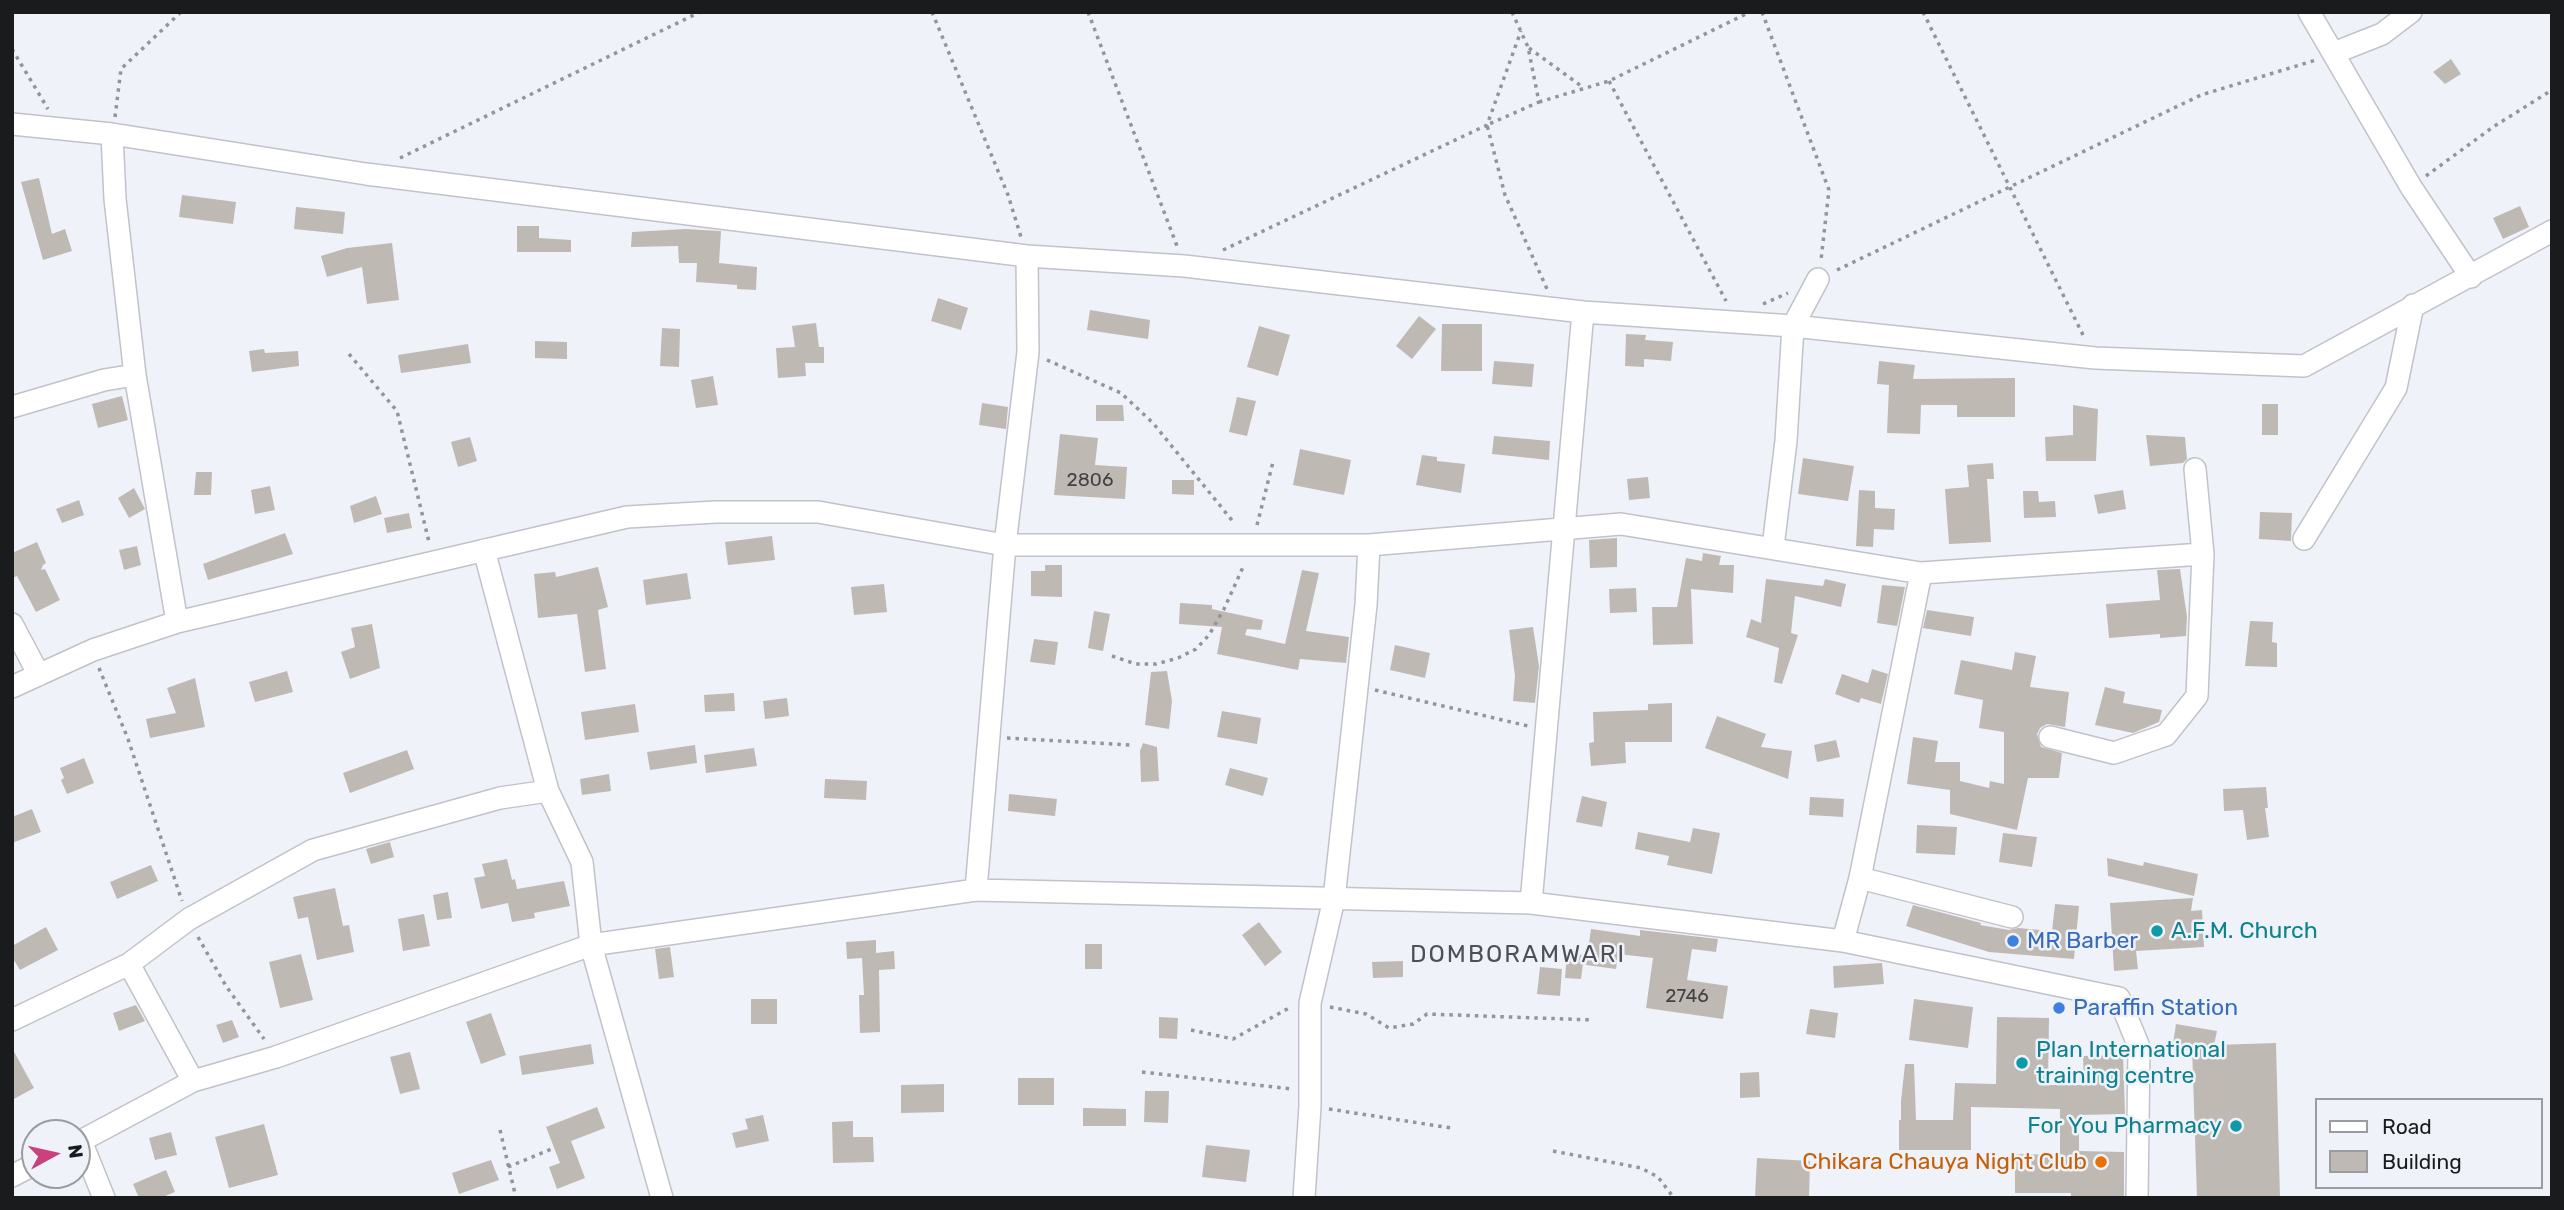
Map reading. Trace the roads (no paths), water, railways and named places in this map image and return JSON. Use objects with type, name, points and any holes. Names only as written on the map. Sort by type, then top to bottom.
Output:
[{"type":"street","points":[[2309,12],[2411,187],[2471,276]]},
{"type":"street","points":[[2334,53],[2382,34],[2412,12]]},
{"type":"street","points":[[12,124],[112,134],[366,174],[1027,256],[1184,266],[1583,312],[1793,327],[2095,358],[2304,366],[2552,231]]},
{"type":"street","points":[[112,134],[115,199],[135,375],[177,622]]},
{"type":"street","points":[[976,890],[1005,545],[1028,352],[1027,256]]},
{"type":"street","points":[[1773,547],[1786,441],[1793,327],[1818,279]]},
{"type":"street","points":[[2304,539],[2396,388],[2413,305]]},
{"type":"street","points":[[1531,903],[1583,312]]},
{"type":"street","points":[[12,407],[104,380],[135,375]]},
{"type":"street","points":[[2050,737],[2114,753],[2166,735],[2197,696],[2203,554],[2195,470]]},
{"type":"street","points":[[12,687],[93,650],[177,622],[627,517],[716,512],[818,512],[1005,545],[1369,545],[1621,524],[1921,573],[2203,554]]},
{"type":"street","points":[[1304,1198],[1310,1003],[1334,899],[1366,605],[1369,545]]},
{"type":"street","points":[[484,550],[548,791],[582,862],[591,945],[663,1198]]},
{"type":"street","points":[[1843,941],[1860,878],[1921,573]]},
{"type":"street","points":[[12,624],[39,675]]},
{"type":"street","points":[[12,1020],[129,964],[189,919],[313,850],[500,799],[548,791]]},
{"type":"street","points":[[1860,878],[2012,917]]},
{"type":"street","points":[[91,1136],[193,1081],[276,1057],[591,945],[976,890],[1531,903],[1843,941],[2119,998],[2139,1047],[2137,1198]]},
{"type":"street","points":[[129,964],[193,1081]]},
{"type":"street","points":[[91,1169],[104,1198]]},
{"type":"place","name":"A.F.M. Church","points":[[2157,931]]},
{"type":"place","name":"MR Barber","points":[[2013,941]]},
{"type":"place","name":"Paraffin Station","points":[[2059,1008]]},
{"type":"place","name":"Plan International training centre","points":[[2022,1063]]},
{"type":"place","name":"For You Pharmacy","points":[[2236,1126]]},
{"type":"place","name":"Chikara Chauya Night Club","points":[[2101,1162]]},
{"type":"district","name":"DOMBORAMWARI","points":[[1518,955]]}]
